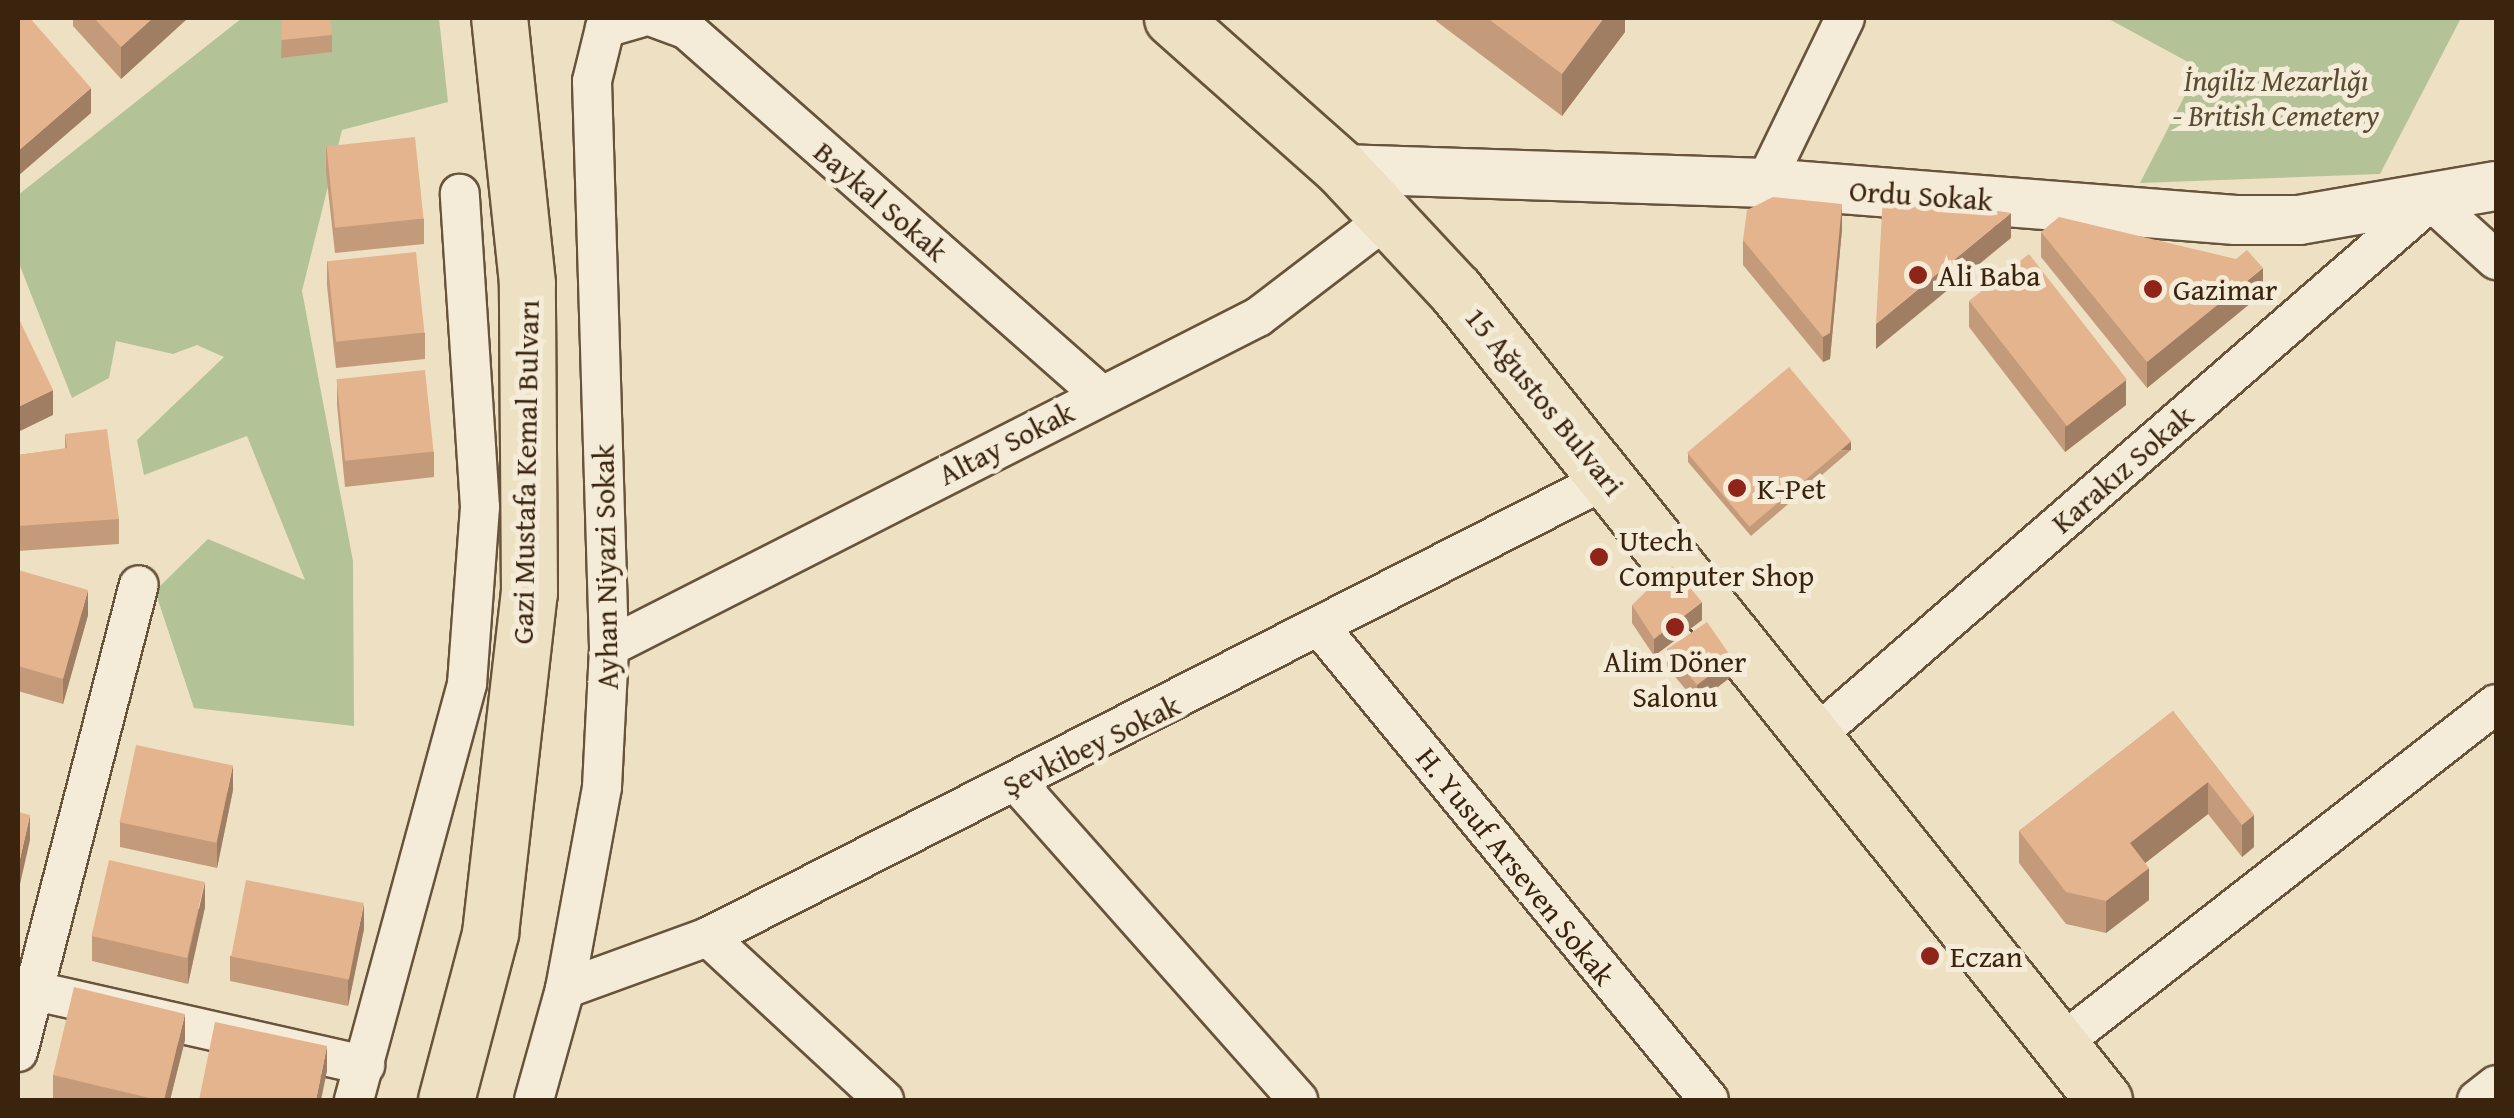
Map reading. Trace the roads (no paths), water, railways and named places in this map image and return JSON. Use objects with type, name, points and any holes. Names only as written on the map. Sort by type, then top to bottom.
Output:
[{"type":"main road","name":"Gazi Mustafa Kemal Bulvarı","points":[[446,1100],[490,933],[529,594],[527,283],[499,18]]},
{"type":"main road","name":"15 Ağustos Bulvari","points":[[1189,23],[1389,217],[1608,478],[2104,1100]]},
{"type":"street","name":"Baykal Sokak","points":[[655,18],[686,30],[1100,394]]},
{"type":"street","points":[[1765,183],[1845,18]]},
{"type":"street","name":"Ayhan Niyazi Sokak","points":[[534,1100],[565,989],[602,787],[609,647],[592,81],[622,23]]},
{"type":"street","name":"Ordu Sokak","points":[[1342,169],[1765,183],[2236,220],[2431,201],[2496,186]]},
{"type":"street","points":[[26,988],[359,1082],[467,684],[480,507],[460,194]]},
{"type":"street","points":[[2431,201],[2496,260]]},
{"type":"street","name":"Karakız Sokak","points":[[1814,737],[2431,201]]},
{"type":"street","name":"Altay Sokak","points":[[609,647],[1258,317],[1389,217]]},
{"type":"street","name":"Şevkibey Sokak","points":[[565,989],[708,937],[1323,631],[1608,478]]},
{"type":"street","points":[[18,1052],[26,988],[138,584]]},
{"type":"street","name":"H. Yusuf Arseven Sokak","points":[[1323,631],[1708,1100]]},
{"type":"street","points":[[2060,1044],[2496,704]]},
{"type":"street","points":[[1016,782],[1298,1100]]},
{"type":"street","points":[[708,937],[884,1100]]},
{"type":"street","points":[[2477,1100],[2496,1086]]},
{"type":"place","name":"Ali Baba","points":[[1918,275]]},
{"type":"place","name":"Gazimar","points":[[2153,289]]},
{"type":"place","name":"K-Pet","points":[[1737,488]]},
{"type":"place","name":"Utech Computer Shop","points":[[1599,557]]},
{"type":"place","name":"Alim Döner Salonu","points":[[1675,627]]},
{"type":"place","name":"Eczan","points":[[1930,956]]},
{"type":"park label","name":"İngiliz Mezarlığı - British Cemetery","points":[[2276,97]]}]
